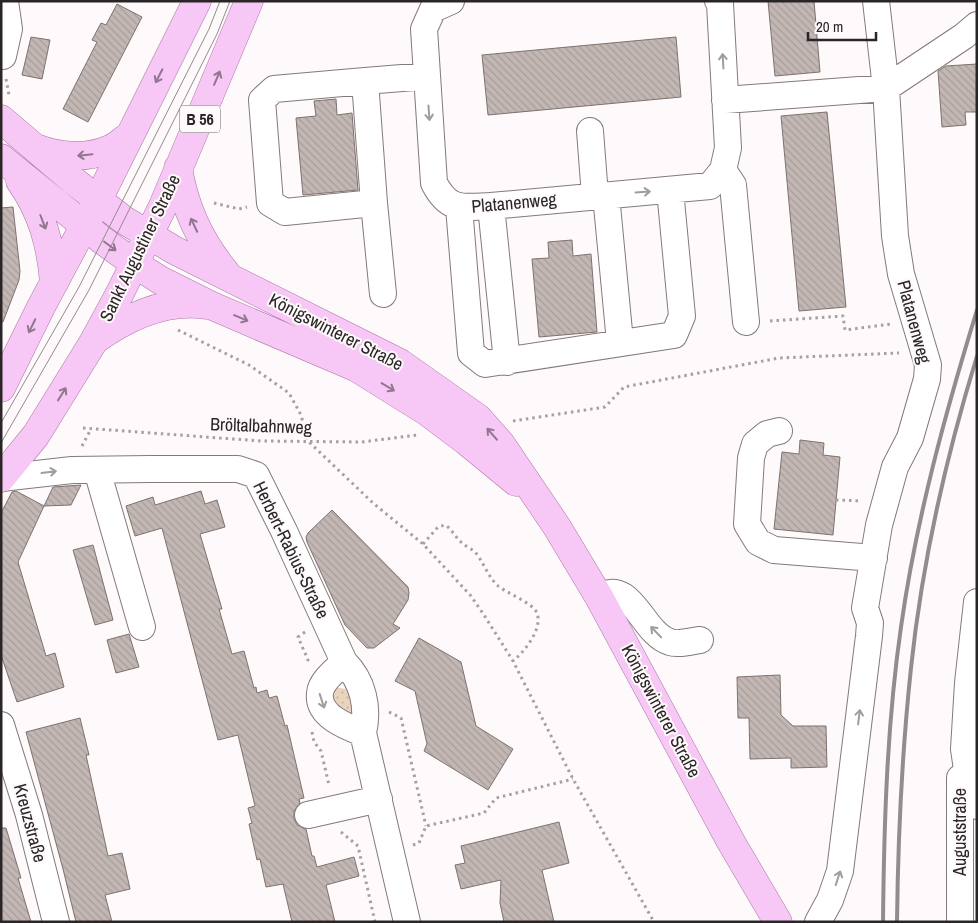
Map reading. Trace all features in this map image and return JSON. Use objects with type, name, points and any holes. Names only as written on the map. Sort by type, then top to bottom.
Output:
[{"type":"main road","points":[[1,388],[85,226],[197,1]]},
{"type":"main road","name":"Sankt Augustiner Straße","points":[[1,478],[36,436],[94,341],[135,264],[149,236],[249,1]]},
{"type":"main road","name":"Königswinterer Straße","points":[[1,119],[98,200],[149,236],[232,280],[400,363],[478,418],[501,444],[557,527],[599,597],[731,842],[778,922]]},
{"type":"main road","points":[[35,148],[55,154],[89,155],[111,149],[129,136]]},
{"type":"main road","points":[[5,162],[24,186],[41,216],[51,251],[54,283]]},
{"type":"main road","name":"Königswinterer Straße","points":[[5,162],[85,226],[135,264],[160,280],[210,305],[357,368],[426,411],[466,441],[540,502]]},
{"type":"main road","points":[[178,168],[186,203],[197,231],[215,260],[232,280]]},
{"type":"main road","points":[[94,341],[120,324],[168,305],[210,305]]},
{"type":"street","points":[[3,56],[8,29],[5,1]]},
{"type":"street","points":[[451,1],[433,9],[424,29],[427,76],[472,353],[485,364],[507,362],[674,334],[682,316],[670,190]]},
{"type":"street","points":[[718,1],[720,4],[728,148],[723,170],[733,185],[746,322]]},
{"type":"street","name":"Platanenweg","points":[[818,922],[830,900],[840,870],[870,636],[870,623],[865,608],[879,526],[896,467],[910,438],[927,379],[928,365],[901,274],[895,236],[886,88],[876,1]]},
{"type":"street","points":[[725,100],[886,88],[964,36],[977,25]]},
{"type":"street","points":[[374,203],[285,212],[270,203],[262,100],[274,88],[427,76]]},
{"type":"street","points":[[365,81],[383,294]]},
{"type":"street","points":[[590,132],[601,195],[620,342]]},
{"type":"street","name":"Platanenweg","points":[[445,195],[491,206],[670,190],[710,186],[723,170]]},
{"type":"street","points":[[491,206],[507,362]]},
{"type":"street","points":[[779,431],[767,434],[756,444],[751,458],[747,524],[758,542],[774,550],[874,558]]},
{"type":"street","name":"Herbert-Rabius-Straße","points":[[1,478],[72,470],[238,469],[256,475],[344,662],[353,670],[357,679],[365,705],[366,719],[363,733],[407,922]]},
{"type":"street","points":[[97,470],[142,627]]},
{"type":"street","points":[[599,597],[606,592],[613,591],[623,594],[659,637],[671,643],[700,640]]},
{"type":"street","points":[[977,602],[968,683],[970,790],[977,806]]},
{"type":"street","points":[[344,662],[324,683],[320,693],[322,704],[329,716],[363,733]]},
{"type":"street","name":"Kreuzstraße","points":[[1,725],[29,815],[56,922]]},
{"type":"street","name":"Auguststraße","points":[[960,922],[960,762],[970,756]]},
{"type":"street","points":[[308,815],[379,799]]},
{"type":"path","points":[[210,202],[239,209],[270,203]]},
{"type":"path","points":[[746,322],[843,316],[845,330],[914,320]]},
{"type":"path","points":[[172,327],[249,365],[289,392],[301,415],[308,441],[373,502],[423,544],[471,596],[513,662],[573,779],[654,922]]},
{"type":"path","points":[[508,422],[605,407],[624,387],[779,358],[925,351]]},
{"type":"path","name":"Bröltalbahnweg","points":[[83,428],[261,442],[362,442],[419,434]]},
{"type":"path","points":[[85,440],[91,429]]},
{"type":"path","points":[[260,447],[261,442]]},
{"type":"path","points":[[836,500],[857,501]]},
{"type":"path","points":[[423,544],[438,527],[445,525],[459,541],[475,551],[487,573],[496,584],[537,611],[538,622],[529,644],[513,662]]},
{"type":"path","points":[[305,666],[308,660],[298,637],[324,619]]},
{"type":"path","points":[[365,705],[381,709],[401,718],[426,826],[419,843],[391,851]]},
{"type":"path","points":[[310,724],[314,742],[321,751],[341,833],[358,846],[375,922]]},
{"type":"path","points":[[426,826],[484,813],[496,798],[573,779]]},
{"type":"shaded area","points":[[331,689],[351,690],[354,713],[350,715],[330,703]]},
{"type":"building","points":[[768,1],[814,1],[820,72],[775,76]]},
{"type":"building","points":[[117,4],[142,17],[88,122],[63,109],[97,42],[92,40],[101,23],[106,25]]},
{"type":"building","points":[[31,37],[50,40],[42,79],[22,75]]},
{"type":"building","points":[[676,37],[681,97],[488,115],[482,55]]},
{"type":"building","points":[[977,64],[977,112],[965,112],[966,125],[942,127],[938,71],[946,66]]},
{"type":"building","points":[[336,99],[337,115],[352,113],[358,190],[303,195],[296,118],[316,116],[314,101]]},
{"type":"building","points":[[827,112],[846,307],[799,311],[781,116]]},
{"type":"building","points":[[13,207],[20,271],[19,280],[3,322],[1,321],[1,208]]},
{"type":"building","points":[[572,240],[573,256],[591,254],[597,332],[539,337],[532,259],[549,258],[548,242]]},
{"type":"building","points":[[800,440],[824,443],[823,455],[840,457],[833,535],[774,529],[782,452],[799,454]]},
{"type":"building","points":[[81,485],[71,505],[44,506],[53,487]]},
{"type":"building","points":[[16,491],[44,506],[18,562],[46,656],[55,653],[64,687],[17,702],[1,655],[1,513],[12,492]]},
{"type":"building","points":[[201,491],[205,504],[217,500],[225,527],[200,534],[222,609],[219,609],[232,654],[244,651],[254,688],[256,687],[257,693],[267,690],[269,698],[277,696],[285,726],[287,725],[304,798],[299,799],[300,803],[294,811],[294,819],[297,825],[306,829],[312,856],[314,856],[317,867],[354,857],[359,876],[326,885],[335,922],[292,922],[283,884],[266,887],[260,859],[257,860],[249,824],[252,823],[248,808],[255,806],[238,735],[218,740],[162,528],[135,536],[126,506],[153,497],[155,505]]},
{"type":"building","points":[[332,510],[408,587],[408,600],[393,624],[400,628],[374,648],[367,648],[345,625],[307,542],[306,537],[308,533]]},
{"type":"building","points":[[93,545],[113,620],[95,625],[73,550]]},
{"type":"building","points":[[129,634],[139,667],[116,673],[107,640]]},
{"type":"building","points":[[419,638],[461,662],[476,726],[513,749],[488,790],[424,751],[427,744],[415,691],[395,681]]},
{"type":"building","points":[[780,675],[781,715],[793,726],[826,726],[827,767],[791,768],[791,758],[750,759],[749,718],[738,718],[737,677]]},
{"type":"building","points":[[80,718],[108,856],[122,853],[130,889],[105,895],[112,922],[76,922],[26,732]]},
{"type":"building","points":[[559,822],[569,863],[542,870],[554,922],[504,922],[500,903],[501,880],[461,889],[455,865],[465,863],[461,846]]},
{"type":"building","points":[[1,828],[6,828],[21,878],[18,878],[31,922],[1,922]]},
{"type":"tram line","points":[[1,423],[79,287],[209,29],[220,1]]},
{"type":"tram line","points":[[1,443],[89,290],[217,34],[230,1]]},
{"type":"railway","points":[[883,922],[884,848],[892,700],[907,587],[933,467],[977,310]]},
{"type":"railway","points":[[897,922],[899,826],[903,763],[916,629],[936,511],[955,433],[977,356]]}]
